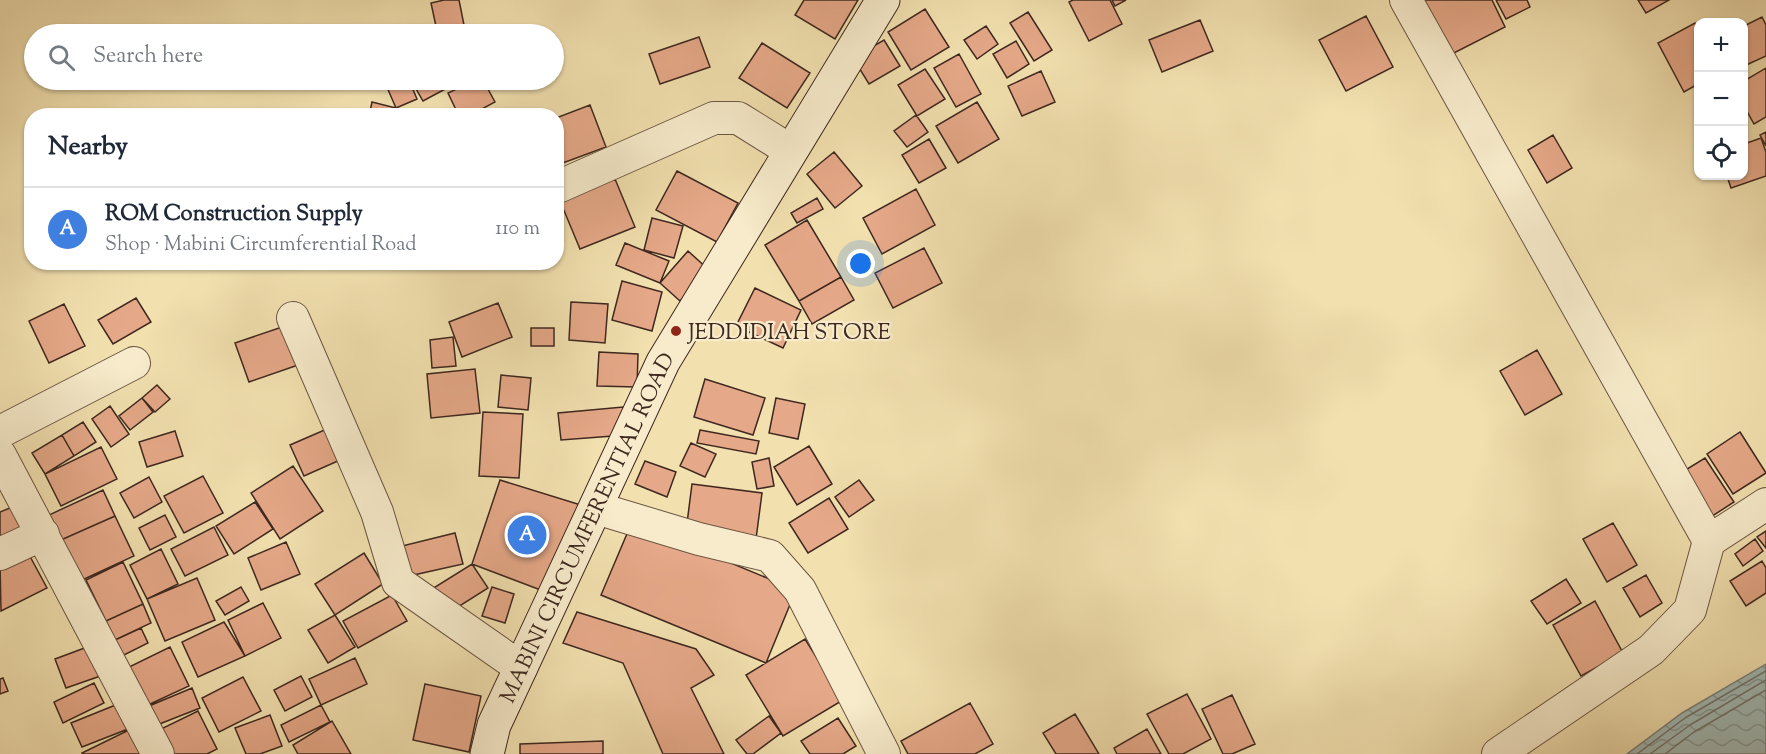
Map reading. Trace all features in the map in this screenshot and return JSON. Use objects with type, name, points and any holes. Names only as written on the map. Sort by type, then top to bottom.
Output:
[{"type":"main road","name":"MABINI CIRCUMFERENTIAL ROAD","points":[[487,754],[494,725],[663,362],[883,0]]},
{"type":"street","points":[[1406,0],[1709,541]]},
{"type":"street","points":[[564,184],[714,118],[738,118],[791,150]]},
{"type":"street","points":[[293,318],[377,512],[398,582],[521,668]]},
{"type":"street","points":[[0,432],[134,363]]},
{"type":"street","points":[[0,455],[158,754]]},
{"type":"street","points":[[1497,754],[1651,650],[1690,610],[1709,541],[1766,504]]},
{"type":"street","points":[[596,508],[699,539],[770,556],[800,590],[884,754]]},
{"type":"street","points":[[0,554],[43,534]]},
{"type":"water","points":[[1766,664],[1766,754],[1627,754],[1682,713]]},
{"type":"building","points":[[459,0],[464,24],[436,24],[431,3]]},
{"type":"building","points":[[804,0],[858,0],[835,39],[795,15]]},
{"type":"building","points":[[1073,0],[1110,0],[1122,24],[1089,41],[1069,2]]},
{"type":"building","points":[[1112,0],[1126,0],[1115,6]]},
{"type":"building","points":[[1422,0],[1492,0],[1505,27],[1450,55]]},
{"type":"building","points":[[1496,0],[1527,0],[1530,7],[1506,19]]},
{"type":"building","points":[[1638,0],[1669,0],[1646,13]]},
{"type":"building","points":[[925,9],[949,47],[911,70],[888,32]]},
{"type":"building","points":[[1028,12],[1052,50],[1034,61],[1010,23]]},
{"type":"building","points":[[1366,16],[1393,67],[1346,91],[1319,40]]},
{"type":"building","points":[[1762,17],[1766,25],[1766,56],[1748,64],[1748,24]]},
{"type":"building","points":[[1200,20],[1213,51],[1162,72],[1149,40]]},
{"type":"building","points":[[1694,24],[1694,86],[1684,92],[1658,43]]},
{"type":"building","points":[[986,26],[998,44],[977,59],[964,40]]},
{"type":"building","points":[[699,37],[710,67],[660,84],[649,54]]},
{"type":"building","points":[[884,40],[900,66],[869,84],[853,58]]},
{"type":"building","points":[[1016,41],[1029,64],[1007,78],[993,54]]},
{"type":"building","points":[[762,43],[810,73],[787,108],[739,78]]},
{"type":"building","points":[[959,54],[981,94],[956,107],[934,68]]},
{"type":"building","points":[[1766,68],[1766,117],[1754,124],[1748,113],[1748,79]]},
{"type":"building","points":[[925,69],[945,99],[917,116],[898,85]]},
{"type":"building","points":[[1041,71],[1055,102],[1022,116],[1008,86]]},
{"type":"building","points":[[388,90],[413,90],[417,99],[396,108]]},
{"type":"building","points":[[417,90],[443,90],[423,101]]},
{"type":"building","points":[[454,90],[488,90],[495,102],[484,108],[455,108],[448,93]]},
{"type":"building","points":[[372,102],[396,108],[371,108]]},
{"type":"building","points":[[977,102],[999,139],[958,163],[936,126]]},
{"type":"building","points":[[590,105],[606,147],[564,163],[564,115]]},
{"type":"building","points":[[916,115],[928,132],[907,147],[894,131]]},
{"type":"building","points":[[1766,132],[1766,146],[1760,135]]},
{"type":"building","points":[[1553,135],[1572,168],[1547,183],[1528,150]]},
{"type":"building","points":[[1761,138],[1766,152],[1766,176],[1731,188],[1728,180],[1748,180],[1748,143]]},
{"type":"building","points":[[929,139],[946,168],[919,183],[902,155]]},
{"type":"building","points":[[834,152],[862,186],[835,208],[807,174]]},
{"type":"building","points":[[677,171],[738,203],[717,242],[656,210]]},
{"type":"building","points":[[615,179],[635,227],[580,249],[564,211],[564,199]]},
{"type":"building","points":[[916,189],[935,225],[882,254],[863,218]]},
{"type":"building","points":[[817,198],[823,209],[797,223],[791,213]]},
{"type":"building","points":[[652,218],[683,226],[674,258],[644,250]]},
{"type":"building","points":[[807,220],[841,277],[799,301],[765,245]]},
{"type":"building","points":[[625,243],[669,261],[660,283],[616,265]]},
{"type":"building","points":[[924,248],[942,283],[893,308],[875,273]]},
{"type":"building","points":[[688,251],[709,270],[680,301],[660,283]]},
{"type":"building","points":[[841,277],[854,300],[812,324],[799,301]]},
{"type":"building","points":[[622,281],[662,292],[652,331],[612,320]]},
{"type":"building","points":[[755,288],[801,310],[783,348],[736,326]]},
{"type":"building","points":[[136,298],[151,322],[113,344],[98,320]]},
{"type":"building","points":[[571,302],[608,304],[605,343],[569,340]]},
{"type":"building","points":[[498,303],[512,337],[462,357],[449,322]]},
{"type":"building","points":[[64,304],[85,346],[49,363],[29,321]]},
{"type":"building","points":[[288,325],[301,364],[249,382],[235,343]]},
{"type":"building","points":[[531,328],[554,328],[554,346],[531,346]]},
{"type":"building","points":[[453,337],[456,366],[432,368],[430,340]]},
{"type":"building","points":[[1537,350],[1562,394],[1525,415],[1500,371]]},
{"type":"building","points":[[599,352],[638,354],[637,387],[597,386]]},
{"type":"building","points":[[475,369],[480,413],[431,418],[427,374]]},
{"type":"building","points":[[501,375],[531,378],[528,410],[498,407]]},
{"type":"building","points":[[705,379],[765,398],[753,435],[694,417]]},
{"type":"building","points":[[157,385],[170,399],[155,412],[142,398]]},
{"type":"building","points":[[142,398],[153,412],[130,430],[119,416]]},
{"type":"building","points":[[776,398],[805,404],[798,439],[769,433]]},
{"type":"building","points":[[110,406],[129,434],[111,447],[92,419]]},
{"type":"building","points":[[623,407],[626,435],[561,440],[558,413]]},
{"type":"building","points":[[483,412],[523,414],[519,478],[479,476]]},
{"type":"building","points":[[83,422],[96,442],[74,456],[62,435]]},
{"type":"building","points":[[336,425],[349,456],[304,476],[290,445]]},
{"type":"building","points":[[700,430],[759,441],[756,454],[697,443]]},
{"type":"building","points":[[175,431],[183,456],[147,467],[139,442]]},
{"type":"building","points":[[1740,432],[1766,473],[1733,494],[1707,454]]},
{"type":"building","points":[[62,435],[74,456],[45,474],[32,453]]},
{"type":"building","points":[[691,443],[716,454],[705,477],[680,466]]},
{"type":"building","points":[[809,446],[832,484],[797,505],[774,467]]},
{"type":"building","points":[[101,447],[117,479],[61,506],[45,474]]},
{"type":"building","points":[[769,458],[774,486],[757,489],[752,462]]},
{"type":"building","points":[[1705,458],[1734,502],[1703,522],[1674,477]]},
{"type":"building","points":[[645,461],[676,472],[667,497],[635,484]]},
{"type":"building","points":[[293,466],[323,511],[280,539],[251,493]]},
{"type":"building","points":[[203,476],[223,513],[184,533],[164,496]]},
{"type":"building","points":[[149,477],[162,502],[134,518],[120,493]]},
{"type":"building","points":[[500,480],[584,506],[546,592],[472,564]]},
{"type":"building","points":[[859,480],[874,500],[849,517],[835,497]]},
{"type":"building","points":[[692,484],[762,493],[756,539],[686,531]]},
{"type":"building","points":[[103,490],[115,516],[61,540],[49,515]]},
{"type":"building","points":[[829,498],[848,529],[808,553],[789,523]]},
{"type":"building","points":[[255,502],[273,529],[234,554],[216,526]]},
{"type":"building","points":[[15,506],[26,536],[0,546],[0,512]]},
{"type":"building","points":[[165,515],[176,537],[150,550],[139,528]]},
{"type":"building","points":[[115,516],[134,556],[80,581],[61,540]]},
{"type":"building","points":[[632,522],[796,590],[766,663],[601,595]]},
{"type":"building","points":[[1613,523],[1637,565],[1607,582],[1583,539]]},
{"type":"building","points":[[214,527],[228,555],[185,576],[171,549]]},
{"type":"building","points":[[1766,531],[1766,548],[1757,537]]},
{"type":"building","points":[[455,533],[463,564],[409,576],[402,546]]},
{"type":"building","points":[[1755,539],[1763,551],[1743,566],[1735,554]]},
{"type":"building","points":[[286,542],[300,574],[261,590],[248,558]]},
{"type":"building","points":[[26,549],[47,588],[1,611],[0,562]]},
{"type":"building","points":[[161,549],[178,584],[147,599],[130,565]]},
{"type":"building","points":[[364,553],[383,584],[335,615],[315,584]]},
{"type":"building","points":[[1762,561],[1766,568],[1766,593],[1746,606],[1730,581]]},
{"type":"building","points":[[123,562],[143,604],[106,621],[86,580]]},
{"type":"building","points":[[472,564],[488,588],[447,614],[432,589]]},
{"type":"building","points":[[1646,575],[1662,603],[1640,617],[1623,588]]},
{"type":"building","points":[[197,578],[215,620],[165,641],[147,599]]},
{"type":"building","points":[[1566,579],[1581,603],[1547,624],[1531,601]]},
{"type":"building","points":[[241,587],[249,601],[225,615],[216,601]]},
{"type":"building","points":[[492,587],[514,594],[505,623],[482,616]]},
{"type":"building","points":[[392,595],[407,621],[358,648],[343,621]]},
{"type":"building","points":[[1595,601],[1623,653],[1581,676],[1553,625]]},
{"type":"building","points":[[263,603],[281,638],[245,656],[228,620]]},
{"type":"building","points":[[143,604],[151,623],[115,640],[106,621]]},
{"type":"building","points":[[577,612],[696,649],[714,675],[691,688],[724,754],[663,754],[623,663],[563,643]]},
{"type":"building","points":[[335,615],[355,647],[328,663],[308,630]]},
{"type":"building","points":[[224,622],[245,656],[198,677],[182,642]]},
{"type":"building","points":[[141,628],[148,643],[122,656],[115,640]]},
{"type":"building","points":[[805,639],[843,700],[783,736],[746,675]]},
{"type":"building","points":[[98,643],[109,673],[66,688],[55,659]]},
{"type":"building","points":[[170,647],[189,686],[148,705],[129,667]]},
{"type":"building","points":[[355,658],[367,684],[321,705],[309,679]]},
{"type":"building","points":[[301,676],[312,697],[285,711],[274,690]]},
{"type":"building","points":[[243,677],[261,711],[219,732],[202,698]]},
{"type":"building","points":[[3,678],[8,691],[0,694],[0,679]]},
{"type":"building","points":[[94,683],[104,703],[63,723],[54,702]]},
{"type":"building","points":[[425,684],[481,696],[469,752],[413,740]]},
{"type":"building","points":[[192,688],[200,708],[157,725],[149,706]]},
{"type":"building","points":[[1187,694],[1211,739],[1183,754],[1169,754],[1147,714]]},
{"type":"building","points":[[1232,695],[1255,744],[1232,754],[1223,754],[1202,709]]},
{"type":"building","points":[[970,703],[993,744],[975,754],[908,754],[901,741]]},
{"type":"building","points":[[118,704],[128,729],[82,747],[71,723]]},
{"type":"building","points":[[321,705],[330,722],[289,742],[281,725]]},
{"type":"building","points":[[198,711],[217,749],[207,754],[173,754],[161,729]]},
{"type":"building","points":[[1075,714],[1099,754],[1056,754],[1043,733]]},
{"type":"building","points":[[270,715],[282,746],[260,754],[246,754],[235,728]]},
{"type":"building","points":[[769,716],[781,733],[753,754],[747,754],[736,740]]},
{"type":"building","points":[[838,718],[856,746],[843,754],[810,754],[801,741]]},
{"type":"building","points":[[332,721],[351,754],[298,754],[293,745]]},
{"type":"building","points":[[137,726],[151,754],[82,754],[82,753]]},
{"type":"building","points":[[1147,729],[1161,754],[1117,754],[1114,748]]},
{"type":"building","points":[[603,741],[603,754],[520,754],[520,744]]},
{"type":"place","name":"JEDDIDIAH STORE","points":[[676,331]]},
{"type":"place","name":"ROM Construction Supply","points":[[527,535]]}]
